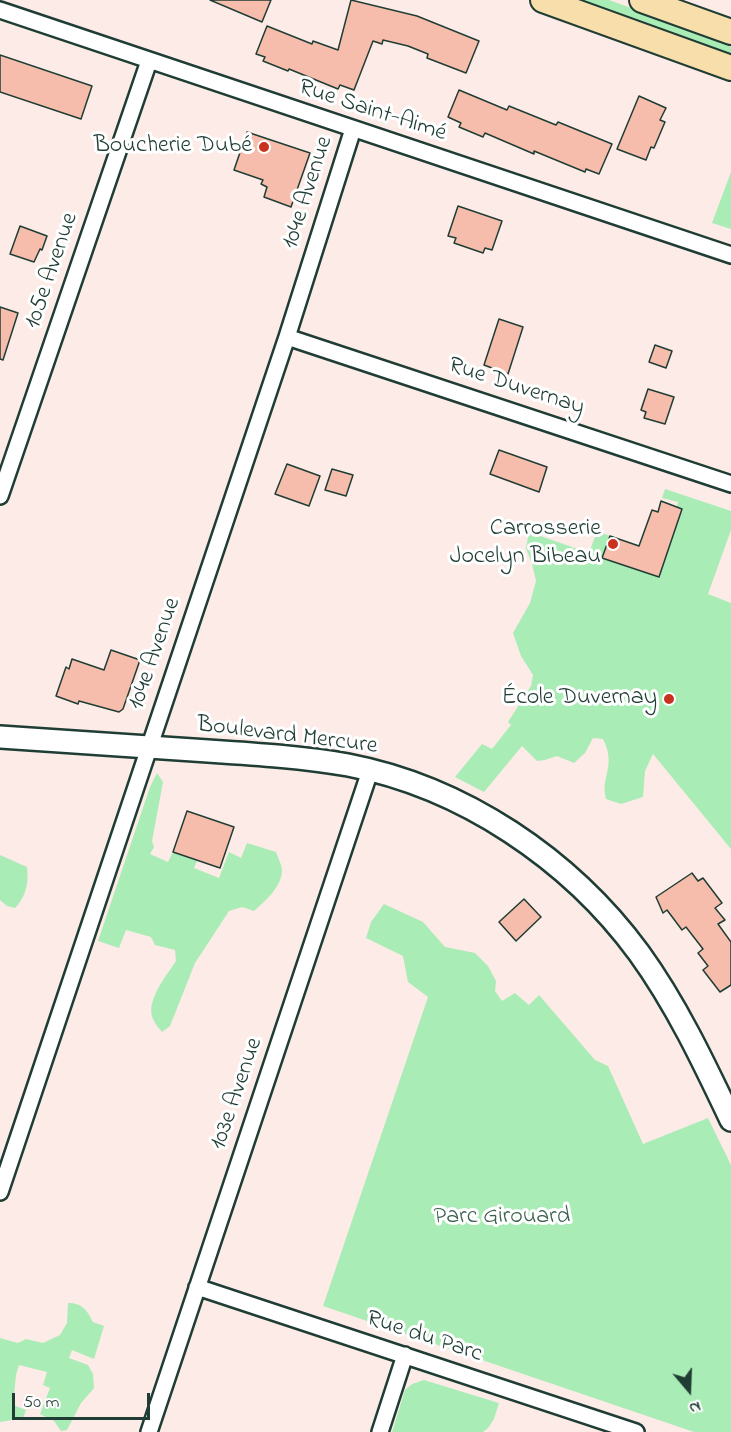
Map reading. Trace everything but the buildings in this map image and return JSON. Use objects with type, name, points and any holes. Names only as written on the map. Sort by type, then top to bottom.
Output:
[{"type":"main road","points":[[543,0],[731,68]]},
{"type":"main road","points":[[642,0],[731,32]]},
{"type":"street","name":"Rue Saint-Aimé","points":[[0,10],[731,255]]},
{"type":"street","name":"105e Avenue","points":[[0,496],[149,61]]},
{"type":"street","name":"104e Avenue","points":[[0,1192],[287,337],[353,129]]},
{"type":"street","name":"Rue Duvernay","points":[[287,337],[731,484]]},
{"type":"street","name":"Boulevard Mercure","points":[[0,737],[149,747],[348,765],[420,787],[467,807],[534,848],[581,889],[621,931],[654,974],[731,1120]]},
{"type":"street","name":"103e Avenue","points":[[149,1432],[370,771]]},
{"type":"street","name":"Rue du Parc","points":[[197,1287],[636,1432]]},
{"type":"street","points":[[380,1432],[405,1355]]},
{"type":"green space","points":[[578,0],[609,0],[731,44],[731,55]]},
{"type":"green space","points":[[731,172],[731,229],[712,223]]},
{"type":"green space","points":[[665,489],[731,511],[731,530],[708,594],[731,603],[731,849],[653,754],[645,771],[643,797],[621,804],[606,799],[605,784],[609,757],[603,739],[593,738],[585,753],[574,763],[557,756],[537,761],[522,746],[484,792],[455,777],[482,744],[492,749],[511,725],[508,722],[531,686],[533,675],[521,656],[513,633],[530,603],[536,581],[526,548],[529,532],[589,553],[597,531],[610,536],[602,558],[659,577],[678,502],[662,498]]},
{"type":"green space","points":[[157,773],[163,782],[152,841],[154,847],[150,854],[168,862],[173,852],[197,861],[194,868],[219,878],[229,852],[241,858],[247,843],[276,852],[282,871],[276,888],[254,911],[242,907],[229,911],[195,963],[170,1026],[162,1032],[153,1019],[152,1004],[154,996],[176,961],[175,950],[155,945],[151,937],[126,930],[119,948],[98,941],[150,787]]},
{"type":"green space","points":[[0,855],[27,867],[26,889],[15,908],[7,906],[0,900]]},
{"type":"green space","name":"Parc Girouard","points":[[384,904],[423,922],[445,947],[475,953],[488,966],[496,981],[495,991],[502,1001],[515,993],[529,1005],[539,995],[595,1060],[608,1066],[643,1144],[708,1118],[731,1165],[731,1432],[694,1432],[323,1306],[428,997],[408,982],[403,956],[366,938],[371,922]]},
{"type":"green space","points":[[68,1303],[80,1306],[93,1322],[104,1326],[94,1359],[72,1350],[69,1358],[88,1365],[93,1374],[94,1388],[81,1403],[67,1430],[61,1431],[54,1421],[40,1414],[50,1388],[43,1385],[47,1372],[19,1365],[13,1405],[26,1410],[23,1418],[0,1422],[0,1338],[18,1343],[26,1339],[43,1343],[60,1335],[67,1323]]},
{"type":"green space","points":[[424,1380],[499,1403],[494,1419],[483,1432],[392,1432],[405,1390],[412,1384]]},
{"type":"place","name":"Boucherie Dubé","points":[[264,147]]},
{"type":"place","name":"Carrosserie Jocelyn Bibeau","points":[[613,544]]},
{"type":"place","name":"École Duvernay","points":[[669,699]]}]
